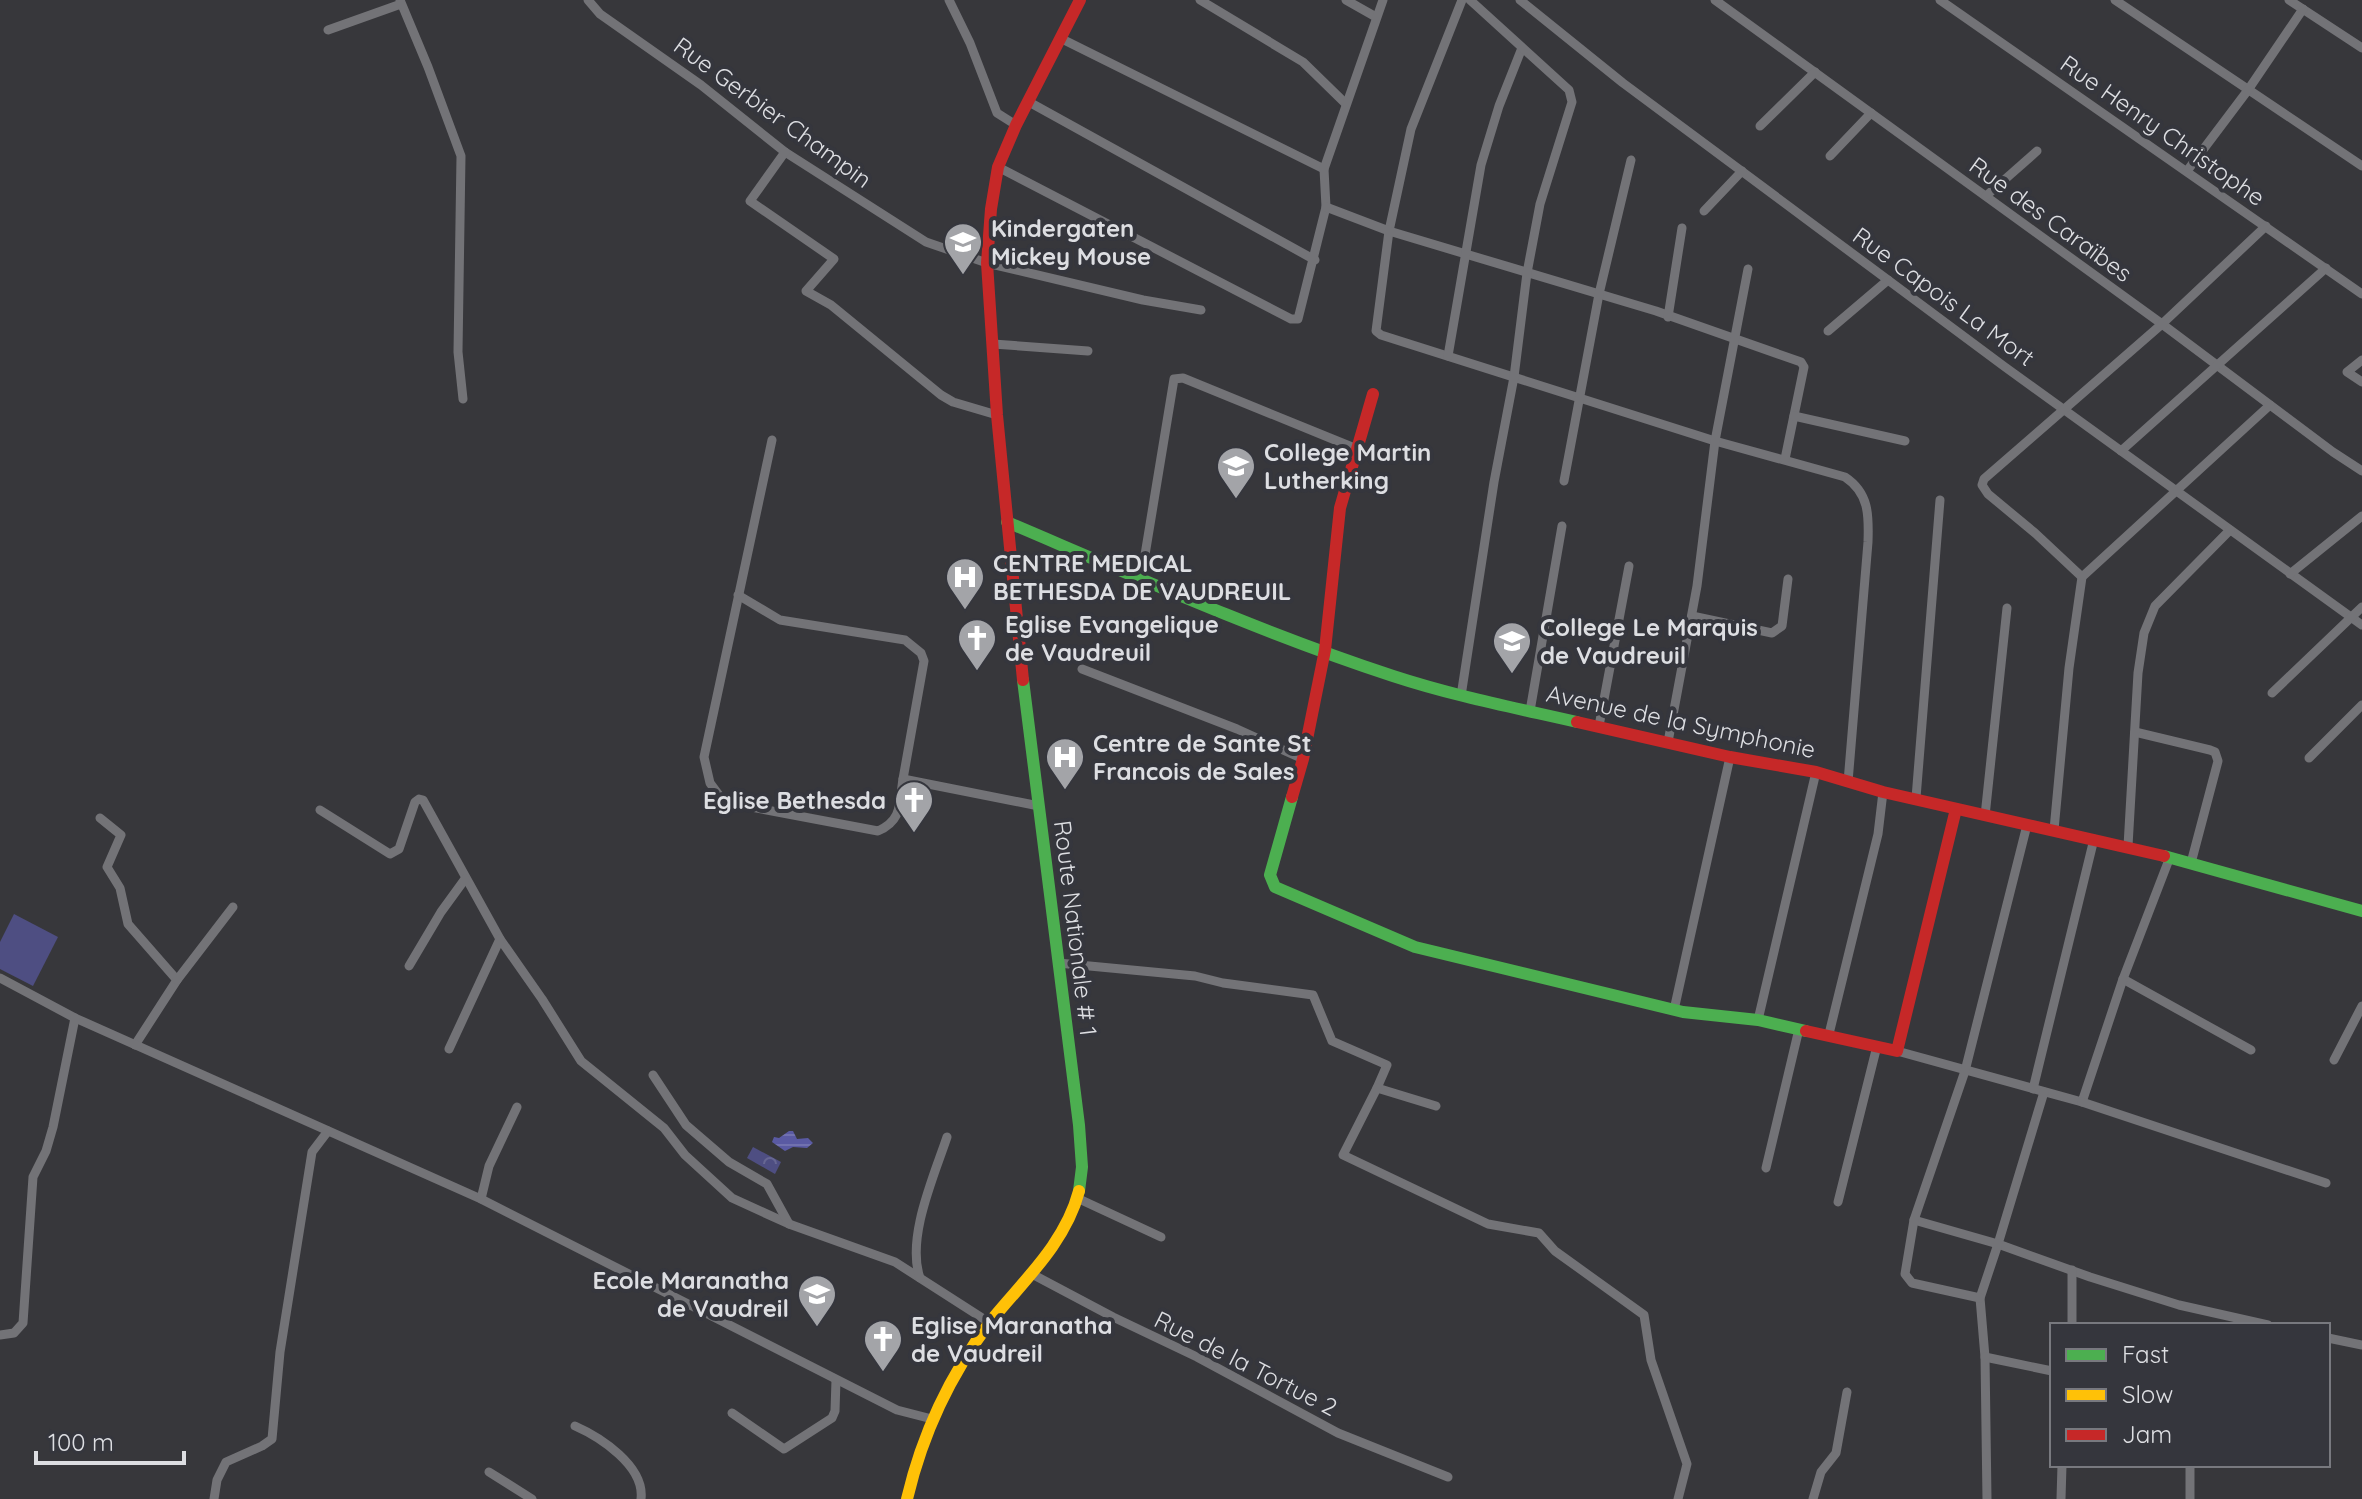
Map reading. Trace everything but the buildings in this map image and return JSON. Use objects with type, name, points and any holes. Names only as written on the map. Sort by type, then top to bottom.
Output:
[{"type":"street","name":"Rue Gerbier Champin","points":[[588,0],[600,14],[701,85],[785,152],[926,242],[987,263],[1143,300],[1201,310]]},
{"type":"street","points":[[949,0],[970,43],[997,113],[1016,125]]},
{"type":"street","name":"Route Nationale # 1","points":[[907,1499],[912,1472],[932,1419],[990,1323],[1064,1227],[1077,1198],[1079,1134],[1020,658],[997,415],[987,263],[998,167],[1080,0]]},
{"type":"street","points":[[1200,0],[1303,62],[1345,103]]},
{"type":"street","points":[[1346,0],[1376,17]]},
{"type":"street","points":[[998,167],[1295,320],[1301,316],[1326,207],[1324,169],[1383,0]]},
{"type":"street","points":[[1462,0],[1411,129],[1389,231],[1376,331],[1715,441],[1845,477],[1855,484],[1869,516],[1848,782]]},
{"type":"street","points":[[1461,696],[1494,482],[1514,377],[1527,273],[1540,204],[1572,95],[1470,0]]},
{"type":"street","name":"Rue Capois La Mort","points":[[1520,0],[1623,83],[1888,280],[2362,625]]},
{"type":"street","name":"Rue des Caraïbes","points":[[1715,0],[2362,471]]},
{"type":"street","name":"Rue Henry Christophe","points":[[1940,0],[2362,294]]},
{"type":"street","points":[[2115,0],[2362,166]]},
{"type":"street","points":[[2289,0],[2362,48]]},
{"type":"street","points":[[328,30],[401,2],[461,156],[458,352],[463,399]]},
{"type":"street","points":[[2187,171],[2248,90],[2303,9]]},
{"type":"street","points":[[1060,38],[1324,169]]},
{"type":"street","points":[[1448,356],[1481,165],[1499,106],[1522,48]]},
{"type":"street","points":[[1760,126],[1815,72]]},
{"type":"street","points":[[1029,102],[1315,260]]},
{"type":"street","points":[[1830,156],[1871,113]]},
{"type":"street","points":[[1986,196],[2037,151]]},
{"type":"street","points":[[785,152],[750,201],[834,259],[806,291],[831,305],[941,395],[953,402],[997,415]]},
{"type":"street","points":[[1564,481],[1599,294],[1631,160]]},
{"type":"street","points":[[1704,211],[1742,171]]},
{"type":"street","points":[[1326,207],[1389,231],[1599,294],[1804,364],[1785,459]]},
{"type":"street","points":[[2082,577],[1988,494],[1982,485],[1984,479],[2063,407],[2162,324],[2266,226]]},
{"type":"street","points":[[1668,317],[1682,228]]},
{"type":"street","points":[[2121,451],[2326,268]]},
{"type":"street","points":[[1668,742],[1692,616],[1715,441],[1748,269]]},
{"type":"street","points":[[1828,331],[1888,280]]},
{"type":"street","points":[[993,344],[1088,351]]},
{"type":"street","points":[[2362,360],[2347,372],[2362,382]]},
{"type":"street","points":[[1141,579],[1174,379],[1183,378],[1357,449]]},
{"type":"street","points":[[1373,394],[1340,508],[1325,650],[1303,759],[1270,875],[1275,887],[1415,947],[1674,1010],[1758,1020],[1897,1051],[2082,1102],[2326,1183]]},
{"type":"street","points":[[2054,830],[2069,668],[2082,577],[2270,405]]},
{"type":"street","points":[[1794,416],[1905,441]]},
{"type":"street","points":[[738,595],[780,620],[905,640],[921,653],[924,661],[897,818],[889,826],[878,831],[724,802],[710,783],[704,757],[738,595],[772,440]]},
{"type":"street","points":[[1916,798],[1940,500]]},
{"type":"street","points":[[2290,574],[2362,516]]},
{"type":"street","name":"Avenue de la Symphonie","points":[[1007,522],[1201,605],[1393,676],[1461,696],[1730,757],[1816,772],[1883,792],[2128,846],[2362,911]]},
{"type":"street","points":[[1530,711],[1562,526]]},
{"type":"street","points":[[2128,846],[2144,633],[2155,606],[2230,530]]},
{"type":"street","points":[[1599,726],[1629,566]]},
{"type":"street","points":[[1692,616],[1777,632],[1782,626],[1788,579]]},
{"type":"street","points":[[2272,693],[2362,607]]},
{"type":"street","points":[[1985,816],[2007,608]]},
{"type":"street","points":[[1082,669],[1237,729],[1303,759]]},
{"type":"street","points":[[2309,758],[2362,705]]},
{"type":"street","points":[[2135,732],[2210,750],[2217,756],[2191,863]]},
{"type":"street","points":[[1674,1010],[1730,757]]},
{"type":"street","points":[[1758,1020],[1816,772]]},
{"type":"street","points":[[903,779],[1039,806]]},
{"type":"street","points":[[1829,1034],[1878,834],[1883,792]]},
{"type":"street","points":[[320,810],[390,854],[399,849],[415,802],[423,800],[500,939],[581,1061],[664,1128],[685,1155],[732,1198],[789,1224],[895,1262],[990,1323]]},
{"type":"street","points":[[1897,1051],[1956,809]]},
{"type":"street","points":[[100,818],[121,835],[107,867],[120,888],[128,924],[177,980]]},
{"type":"street","points":[[1980,1298],[1912,1283],[1907,1279],[1906,1269],[1914,1220],[1965,1071],[2027,825]]},
{"type":"street","points":[[1987,1499],[1985,1357],[1980,1298],[1998,1244],[2038,1090],[2094,839]]},
{"type":"street","points":[[2082,1102],[2123,979],[2170,857]]},
{"type":"street","points":[[409,966],[465,879]]},
{"type":"street","points":[[135,1045],[177,980],[233,907]]},
{"type":"street","points":[[449,1049],[500,939]]},
{"type":"street","points":[[1058,963],[1195,976],[1223,983],[1313,995],[1332,1041],[1387,1065],[1343,1155],[1488,1224],[1539,1233],[1555,1251],[1644,1315],[1651,1360],[1687,1464],[1678,1499]]},
{"type":"street","points":[[0,978],[75,1018],[481,1199],[897,1410],[932,1419]]},
{"type":"street","points":[[2123,979],[2251,1050]]},
{"type":"street","points":[[2334,1060],[2362,1006]]},
{"type":"street","points":[[0,1335],[14,1333],[23,1323],[33,1177],[46,1151],[53,1127],[75,1018]]},
{"type":"street","points":[[1766,1168],[1799,1029]]},
{"type":"street","points":[[1838,1202],[1877,1046]]},
{"type":"street","points":[[653,1075],[686,1125],[729,1162],[767,1184],[789,1224]]},
{"type":"street","points":[[1377,1088],[1436,1106]]},
{"type":"street","points":[[481,1199],[489,1166],[517,1107]]},
{"type":"street","points":[[214,1499],[217,1480],[226,1462],[272,1439],[280,1352],[312,1152],[328,1131]]},
{"type":"street","points":[[920,1278],[915,1266],[916,1247],[925,1204],[947,1137]]},
{"type":"street","points":[[1077,1198],[1161,1237]]},
{"type":"street","points":[[1914,1220],[1998,1244],[2179,1305],[2259,1323]]},
{"type":"street","points":[[2072,1270],[2072,1323]]},
{"type":"street","name":"Rue de la Tortue 2","points":[[1030,1273],[1197,1357],[1338,1433],[1448,1477]]},
{"type":"street","points":[[2330,1338],[2362,1345]]},
{"type":"street","points":[[1985,1357],[2050,1371]]},
{"type":"street","points":[[732,1413],[784,1449],[832,1418],[836,1380]]},
{"type":"street","points":[[1813,1499],[1821,1472],[1836,1453],[1847,1392]]},
{"type":"street","points":[[575,1426],[599,1437],[623,1459],[635,1474],[641,1499]]},
{"type":"street","points":[[2061,1499],[2062,1467]]},
{"type":"street","points":[[2190,1467],[2190,1499]]},
{"type":"street","points":[[489,1472],[532,1499]]},
{"type":"green space","points":[[14,914],[58,937],[33,986],[0,969],[0,942]]},
{"type":"green space","points":[[753,1147],[781,1162],[775,1174],[747,1158]]},
{"type":"shaded area","points":[[793,1131],[797,1139],[808,1138],[813,1143],[807,1148],[793,1147],[785,1151],[772,1142],[774,1137],[779,1138]]},
{"type":"traffic: fast","points":[[1007,522],[1198,603],[1344,659],[1439,690],[1577,722]]},
{"type":"traffic: fast","points":[[1023,680],[1079,1125],[1082,1167],[1079,1191]]},
{"type":"traffic: fast","points":[[1292,797],[1270,875],[1275,887],[1415,947],[1683,1012],[1758,1020],[1806,1031]]},
{"type":"traffic: fast","points":[[2164,856],[2362,911]]},
{"type":"traffic: slow","points":[[907,1499],[929,1429],[950,1384],[990,1322],[1053,1245],[1073,1210],[1079,1191]]},
{"type":"traffic: jam","points":[[1023,680],[997,415],[987,263],[991,209],[998,167],[1080,0]]},
{"type":"traffic: jam","points":[[1292,797],[1303,759],[1325,650],[1340,508],[1373,394]]},
{"type":"traffic: jam","points":[[1577,722],[1730,757],[1816,772],[1883,792],[2164,856]]},
{"type":"traffic: jam","points":[[1806,1031],[1897,1051],[1956,809]]},
{"type":"place","name":"Kindergaten Mickey Mouse","points":[[963,276]]},
{"type":"place","name":"College Martin Lutherking","points":[[1236,500]]},
{"type":"place","name":"CENTRE MEDICAL BETHESDA DE VAUDREUIL","points":[[965,611]]},
{"type":"place","name":"Eglise Evangelique de Vaudreuil","points":[[977,672]]},
{"type":"place","name":"College Le Marquis de Vaudreuil","points":[[1512,675]]},
{"type":"place","name":"Centre de Sante St Francois de Sales","points":[[1065,791]]},
{"type":"place","name":"Eglise Bethesda","points":[[914,834]]},
{"type":"place","name":"Ecole Maranatha de Vaudreil","points":[[817,1328]]},
{"type":"place","name":"Eglise Maranatha de Vaudreil","points":[[883,1373]]}]
